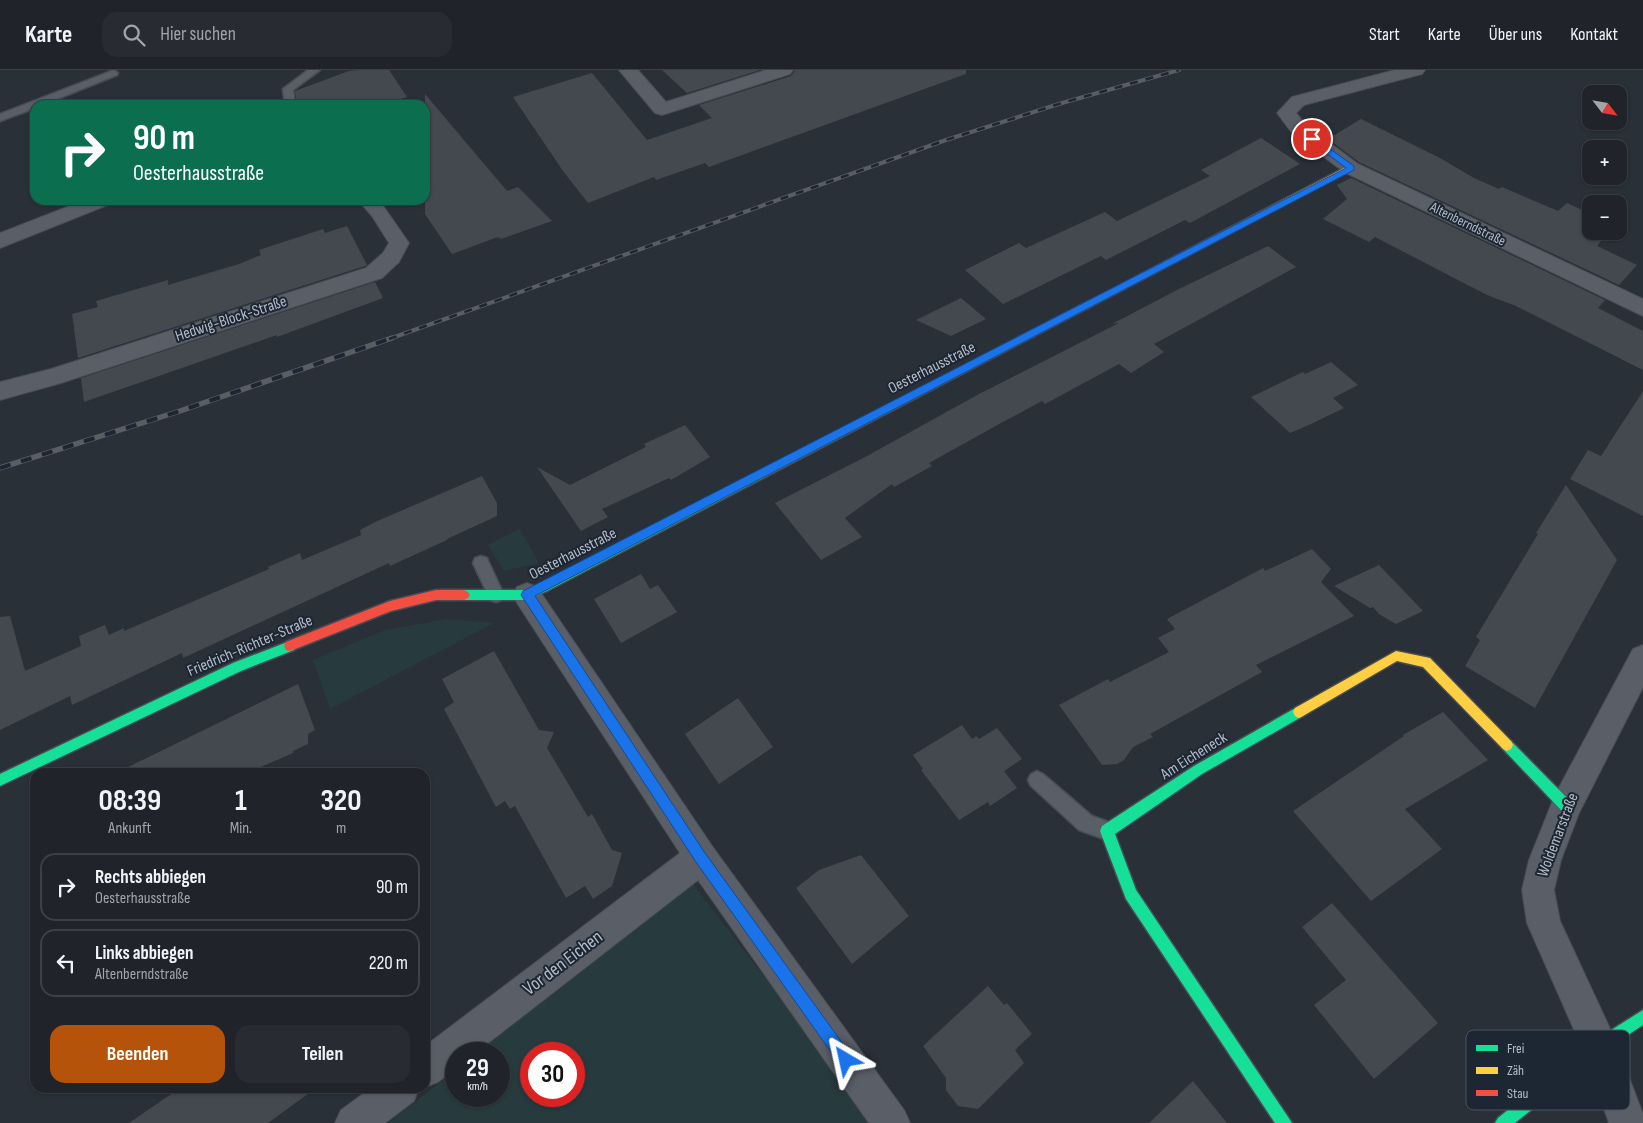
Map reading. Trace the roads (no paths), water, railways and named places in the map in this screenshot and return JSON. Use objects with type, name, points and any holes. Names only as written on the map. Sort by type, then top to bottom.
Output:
[{"type":"street","points":[[628,70],[662,108],[784,70]]},
{"type":"street","name":"Altenberndstraße","points":[[1416,70],[1298,101],[1286,113],[1299,129],[1351,168],[1643,308]]},
{"type":"street","name":"Oesterhausstraße","points":[[512,595],[1351,168]]},
{"type":"street","points":[[0,242],[91,205]]},
{"type":"street","name":"Hedwig-Block-Straße","points":[[0,391],[53,377],[374,272],[392,257],[398,243],[372,205]]},
{"type":"street","name":"Friedrich-Richter-Straße","points":[[0,780],[237,667],[390,606],[436,595],[512,595]]},
{"type":"street","points":[[512,595],[890,1123]]},
{"type":"street","name":"Am Eicheneck","points":[[1107,831],[1198,770],[1396,656],[1426,662],[1566,806]]},
{"type":"street","name":"Woldemarstraße","points":[[1592,1030],[1544,923],[1538,890],[1545,860],[1566,806],[1643,658]]},
{"type":"street","points":[[1107,831],[1131,894],[1284,1123]]},
{"type":"street","name":"Vor den Eichen","points":[[430,1065],[701,858]]},
{"type":"street","points":[[1624,1030],[1643,1018]]},
{"type":"street","points":[[354,1123],[394,1093]]},
{"type":"street","points":[[1503,1123],[1519,1110]]},
{"type":"street","name":"Woldemarstraße","points":[[1623,1110],[1628,1123]]},
{"type":"lane","points":[[289,100],[288,89],[315,70]]},
{"type":"lane","points":[[45,100],[113,73]]},
{"type":"lane","points":[[0,118],[30,106]]},
{"type":"lane","points":[[481,563],[512,595]]},
{"type":"lane","points":[[1036,780],[1086,822],[1107,831]]},
{"type":"railway","points":[[389,339],[946,140],[1062,103],[1179,70]]},
{"type":"railway","points":[[0,468],[180,411],[392,338]]}]
